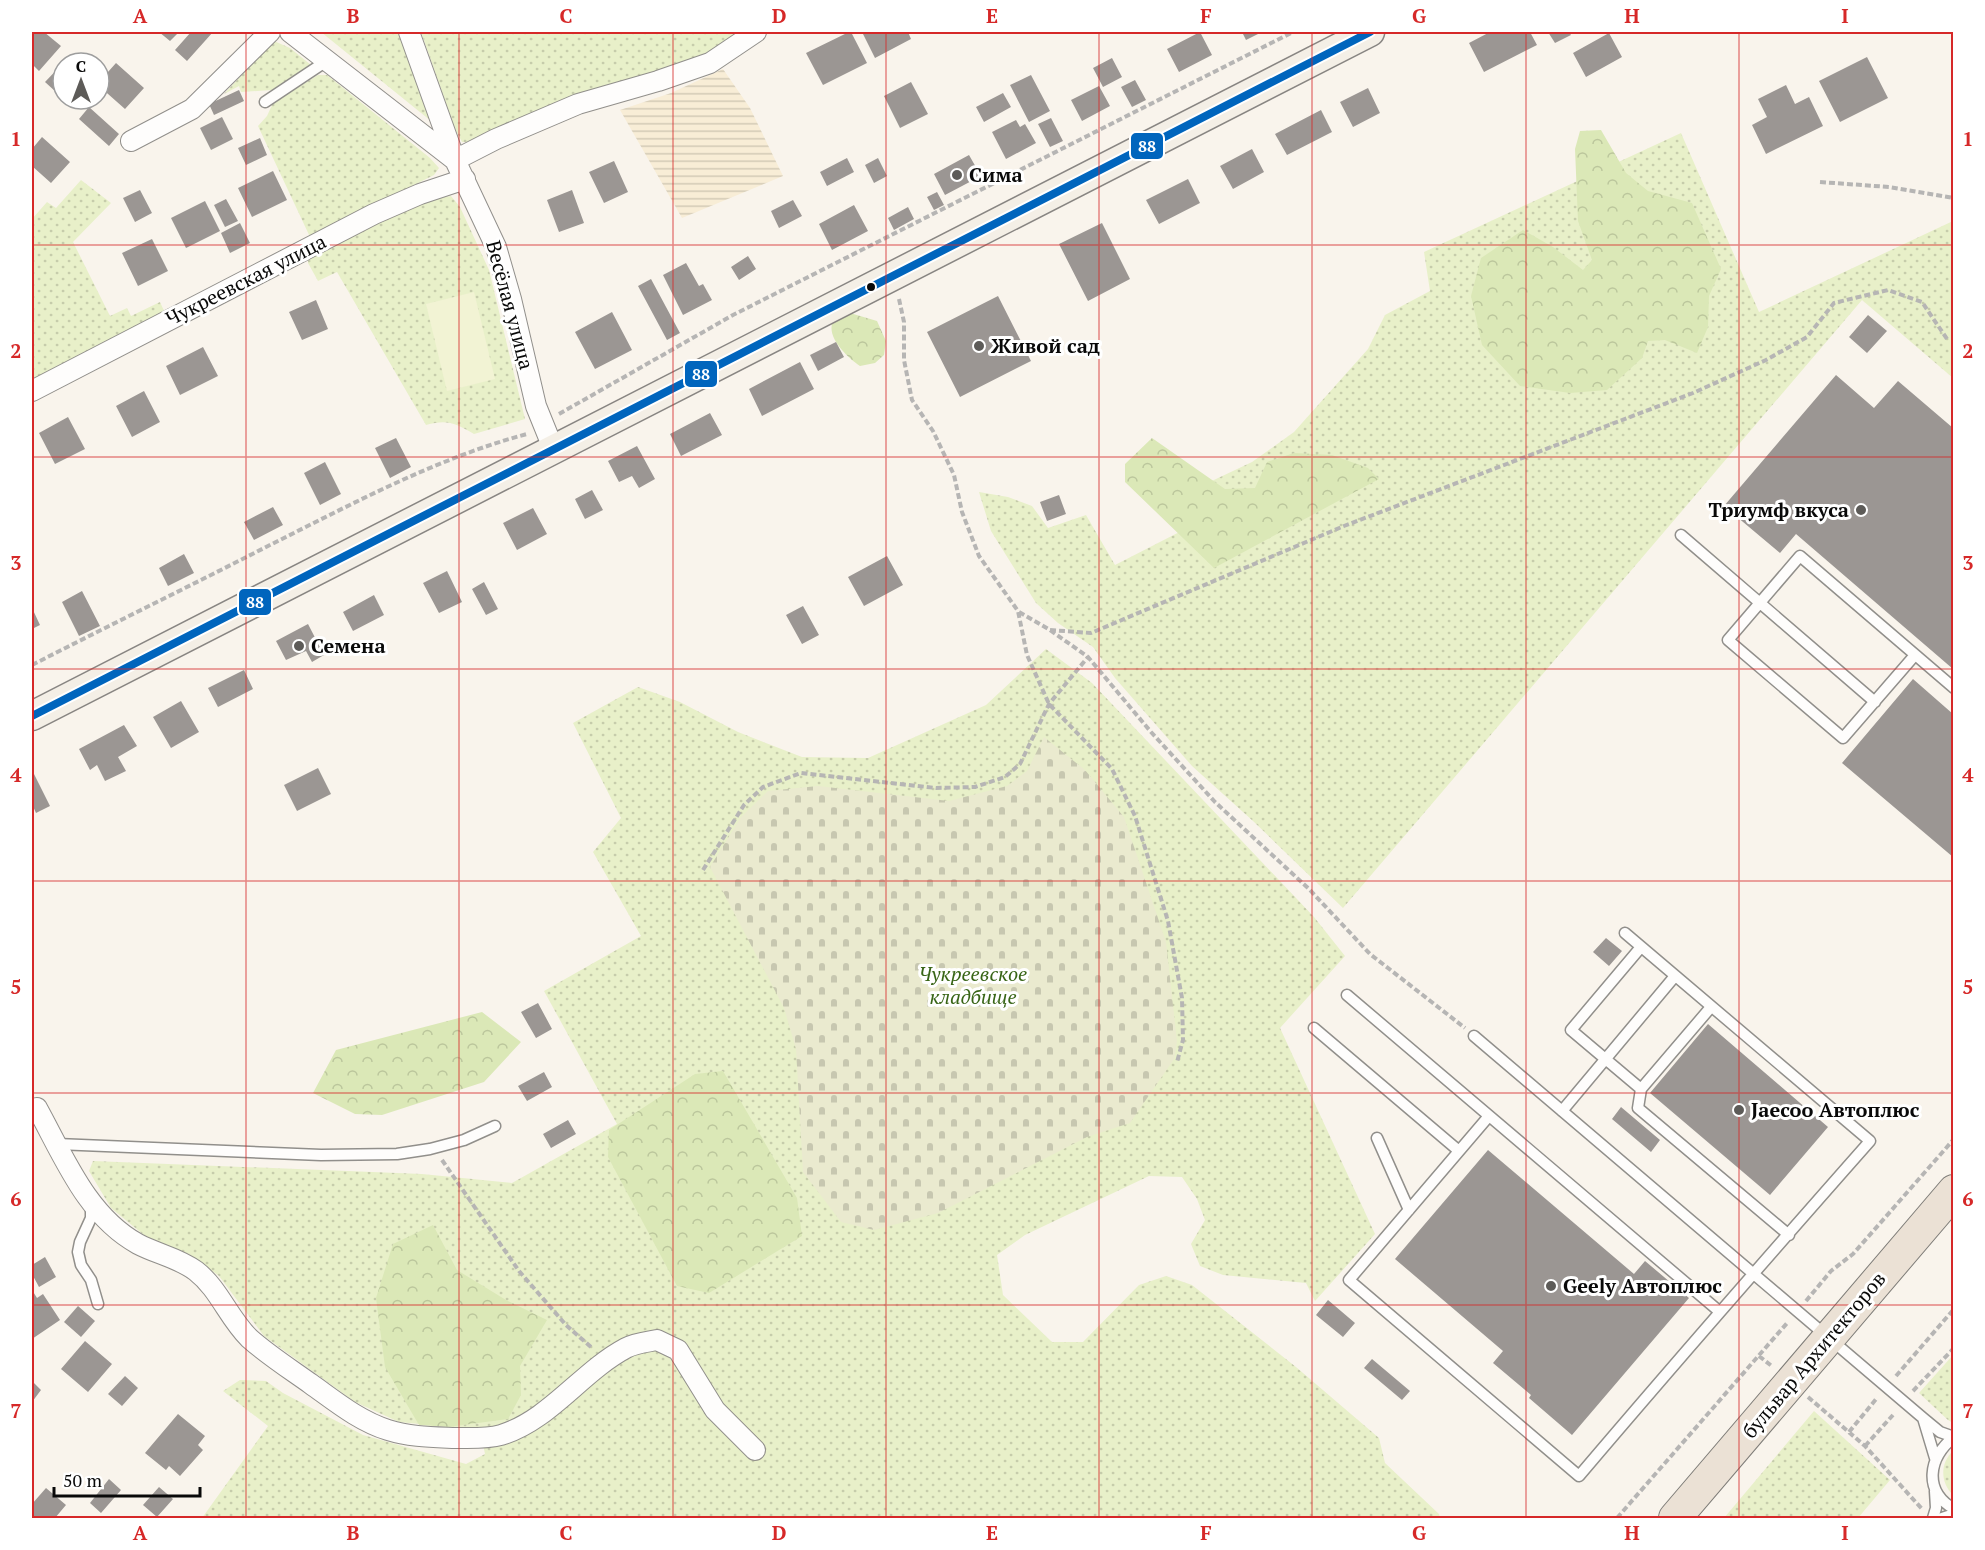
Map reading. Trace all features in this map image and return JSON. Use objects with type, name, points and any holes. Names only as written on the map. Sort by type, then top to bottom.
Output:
[{"type":"main road","points":[[32,716],[548,436],[896,274],[1370,32]]},
{"type":"main road","name":"бульвар Архитекторов","points":[[1836,1344],[1953,1191]]},
{"type":"main road","name":"бульвар Архитекторов","points":[[1675,1518],[1953,1222]]},
{"type":"main road","name":"бульвар Архитекторов","points":[[1698,1518],[1798,1388]]},
{"type":"street","points":[[131,141],[192,110],[270,32]]},
{"type":"street","name":"Весёлая улица","points":[[290,32],[455,160],[496,247],[548,436]]},
{"type":"street","points":[[409,32],[455,160],[496,139],[578,104],[710,63],[756,32]]},
{"type":"street","name":"Чукреевская улица","points":[[32,391],[374,214],[420,194],[465,179]]},
{"type":"street","points":[[33,1106],[91,1204],[114,1227],[138,1244],[195,1270],[216,1290],[230,1315],[249,1337],[276,1360],[362,1420],[388,1430],[421,1437],[499,1436],[536,1420],[573,1386],[627,1347],[657,1340],[678,1350],[715,1410],[755,1450]]},
{"type":"lane","points":[[265,102],[328,60]]},
{"type":"lane","points":[[1681,536],[1875,702]]},
{"type":"lane","points":[[1915,655],[1843,738],[1728,640],[1800,556],[1915,655],[1953,688]]},
{"type":"lane","points":[[1489,1116],[1349,1280],[1580,1476],[1870,1141],[1625,933]]},
{"type":"lane","points":[[1641,947],[1571,1030],[1641,1089]]},
{"type":"lane","points":[[1562,1111],[1675,976]]},
{"type":"lane","points":[[1347,995],[1720,1312]]},
{"type":"lane","points":[[1711,1007],[1641,1089],[1638,1108],[1789,1234]]},
{"type":"lane","points":[[1314,1028],[1459,1151]]},
{"type":"lane","points":[[1474,1036],[1923,1418],[1941,1432],[1953,1437],[1935,1458],[1932,1474],[1936,1508],[1929,1515]]},
{"type":"lane","points":[[57,1144],[321,1155],[397,1154],[430,1149],[464,1140],[495,1126]]},
{"type":"lane","points":[[1377,1138],[1409,1210]]},
{"type":"lane","points":[[91,1204],[91,1218],[78,1252],[98,1305]]},
{"type":"lane","points":[[1923,1418],[1935,1458]]},
{"type":"lane","points":[[1935,1491],[1953,1512],[1942,1518]]},
{"type":"path","points":[[32,665],[321,519],[436,465],[495,442],[530,433],[548,436],[733,315],[1293,32]]},
{"type":"path","points":[[1820,182],[1889,187],[1953,198]]},
{"type":"path","points":[[896,274],[904,322],[904,360],[912,399],[933,431],[954,475],[962,512],[979,556],[1018,611],[1027,655],[1049,704],[1112,769],[1135,816],[1168,921],[1182,999],[1183,1040],[1177,1062]]},
{"type":"path","points":[[1050,630],[1090,633],[1344,526],[1693,393],[1766,360],[1807,337],[1834,303],[1888,290],[1922,302],[1947,339]]},
{"type":"path","points":[[1018,611],[1088,657],[1151,732],[1215,802],[1309,889],[1370,954],[1474,1036]]},
{"type":"path","points":[[704,870],[744,805],[763,788],[801,773],[936,788],[975,787],[1005,777],[1020,764],[1049,704],[1088,657]]},
{"type":"path","points":[[1832,1271],[1853,1254],[1953,1139]]},
{"type":"path","points":[[430,1149],[446,1164],[519,1271],[566,1325],[609,1360]]},
{"type":"path","points":[[1919,1349],[1953,1309]]},
{"type":"path","points":[[1913,1391],[1953,1348]]},
{"type":"path","points":[[1617,1518],[1759,1356],[1865,1446],[1929,1515]]},
{"type":"path","points":[[1865,1446],[1893,1415]]},
{"type":"shaded area","points":[[723,69],[750,108],[783,176],[682,218],[620,110],[671,93]]},
{"type":"green space","points":[[321,32],[398,32],[431,121]]},
{"type":"green space","points":[[421,32],[745,32],[688,63],[614,83],[561,102],[477,142],[462,142],[455,129]]},
{"type":"green space","points":[[274,41],[290,48],[311,65],[272,90],[241,92],[239,86],[224,94]]},
{"type":"green space","points":[[318,75],[327,75],[430,158],[439,168],[434,175],[310,237],[258,126],[267,116],[273,103]]},
{"type":"green space","points":[[1601,130],[1626,173],[1648,191],[1692,203],[1721,269],[1709,296],[1708,327],[1697,353],[1665,340],[1648,341],[1642,358],[1607,390],[1570,393],[1520,386],[1482,345],[1471,296],[1481,258],[1523,230],[1553,247],[1583,270],[1592,260],[1578,221],[1575,149],[1580,131]]},
{"type":"green space","points":[[1681,133],[1759,312],[1953,221],[1953,378],[1862,300],[1343,908],[1192,766],[1115,678],[1093,647],[1058,623],[1036,603],[991,531],[979,492],[1008,497],[1032,506],[1048,528],[1086,515],[1115,565],[1197,523],[1180,496],[1252,462],[1294,432],[1368,349],[1385,315],[1430,291],[1424,252]]},
{"type":"green space","points":[[81,180],[111,203],[73,242],[110,316],[127,308],[131,316],[160,302],[165,313],[32,382],[32,219],[47,202],[56,208]]},
{"type":"green space","points":[[451,196],[460,207],[489,270],[525,419],[474,434],[451,423],[440,422],[426,425],[337,272],[318,281],[308,263],[308,255],[377,219],[432,199]]},
{"type":"green space","points":[[474,292],[495,379],[447,391],[426,304]]},
{"type":"green space","points":[[850,313],[877,321],[886,341],[884,355],[875,363],[860,366],[845,353],[833,336],[832,324]]},
{"type":"green space","points":[[1152,438],[1225,489],[1255,488],[1267,462],[1294,453],[1332,455],[1368,468],[1379,479],[1214,568],[1125,482],[1125,464]]},
{"type":"green space","points":[[1046,649],[1092,683],[1314,917],[1345,956],[1280,1028],[1375,1234],[1315,1301],[1306,1283],[1223,1275],[1200,1266],[1191,1244],[1205,1220],[1197,1199],[1182,1177],[1149,1176],[1025,1235],[997,1255],[1003,1295],[1052,1342],[1083,1342],[1139,1285],[1166,1276],[1192,1285],[1296,1367],[1379,1438],[1385,1463],[1439,1514],[1440,1518],[202,1518],[268,1426],[223,1391],[240,1380],[266,1381],[283,1393],[363,1435],[466,1464],[485,1454],[480,1430],[399,1422],[355,1402],[264,1336],[219,1276],[189,1254],[156,1245],[111,1208],[89,1171],[93,1161],[422,1174],[512,1183],[617,1124],[544,991],[641,936],[593,852],[621,818],[573,723],[638,687],[680,702],[738,732],[802,757],[868,758],[986,705]]},
{"type":"green space","name":"Чукреевское кладбище","points":[[1044,737],[1085,770],[1124,817],[1166,942],[1177,1042],[1174,1059],[1130,1123],[1087,1137],[938,1213],[874,1230],[841,1222],[803,1172],[796,1049],[784,1008],[710,867],[741,817],[768,791],[818,786],[949,801],[1007,786],[1027,771]]},
{"type":"green space","points":[[482,1012],[521,1042],[484,1082],[382,1115],[355,1114],[313,1093],[336,1050]]},
{"type":"green space","points":[[723,1071],[797,1198],[802,1236],[709,1293],[677,1286],[608,1157],[609,1130],[695,1074]]},
{"type":"green space","points":[[433,1225],[457,1270],[506,1300],[547,1320],[520,1366],[521,1395],[508,1419],[448,1427],[419,1425],[385,1367],[376,1298],[393,1244]]},
{"type":"green space","points":[[1953,1355],[1953,1423],[1919,1393]]},
{"type":"green space","points":[[1814,1411],[1890,1480],[1858,1518],[1724,1518]]},
{"type":"green space","points":[[1953,1451],[1953,1495],[1946,1484],[1943,1473],[1946,1461]]},
{"type":"building","points":[[32,32],[44,32],[61,46],[57,51],[51,51],[51,57],[39,71],[32,64]]},
{"type":"building","points":[[159,32],[179,32],[170,41]]},
{"type":"building","points":[[191,32],[213,32],[187,61],[175,50]]},
{"type":"building","points":[[849,32],[867,63],[823,85],[806,53]]},
{"type":"building","points":[[862,32],[908,32],[911,39],[875,58]]},
{"type":"building","points":[[1200,32],[1212,55],[1179,72],[1167,49]]},
{"type":"building","points":[[1242,32],[1262,32],[1246,40]]},
{"type":"building","points":[[1490,32],[1530,32],[1537,45],[1484,72],[1469,43]]},
{"type":"building","points":[[1548,32],[1569,32],[1571,35],[1555,43]]},
{"type":"building","points":[[1609,33],[1622,57],[1586,77],[1573,53]]},
{"type":"building","points":[[1867,57],[1888,98],[1840,122],[1819,81]]},
{"type":"building","points":[[1112,58],[1122,77],[1103,87],[1093,68]]},
{"type":"building","points":[[116,63],[144,88],[125,109],[111,97],[111,69]]},
{"type":"building","points":[[1031,75],[1050,111],[1029,122],[1010,85]]},
{"type":"building","points":[[51,76],[51,87],[45,82]]},
{"type":"building","points":[[1135,80],[1146,100],[1132,107],[1121,87]]},
{"type":"building","points":[[911,82],[928,114],[900,128],[884,96]]},
{"type":"building","points":[[1786,85],[1795,104],[1809,97],[1823,126],[1766,154],[1752,125],[1767,117],[1758,99]]},
{"type":"building","points":[[1099,86],[1110,106],[1082,121],[1071,100]]},
{"type":"building","points":[[1368,88],[1380,113],[1353,127],[1340,102]]},
{"type":"building","points":[[239,90],[244,101],[214,115],[209,104]]},
{"type":"building","points":[[1003,93],[1011,107],[984,122],[976,107]]},
{"type":"building","points":[[1321,110],[1332,132],[1287,155],[1275,134]]},
{"type":"building","points":[[86,111],[93,111],[119,134],[109,146],[79,119]]},
{"type":"building","points":[[222,117],[233,139],[211,150],[200,128]]},
{"type":"building","points":[[1051,118],[1063,141],[1050,147],[1038,124]]},
{"type":"building","points":[[1016,120],[1020,127],[1025,124],[1036,143],[1006,159],[992,132]]},
{"type":"building","points":[[42,137],[70,162],[51,183],[32,166],[32,149]]},
{"type":"building","points":[[260,138],[267,155],[246,165],[238,148]]},
{"type":"building","points":[[1252,149],[1264,172],[1233,189],[1220,166]]},
{"type":"building","name":"Сима","points":[[969,155],[981,176],[945,195],[934,174]]},
{"type":"building","points":[[847,158],[854,172],[827,186],[820,172]]},
{"type":"building","points":[[878,158],[887,176],[874,183],[865,165]]},
{"type":"building","points":[[614,161],[628,192],[604,203],[589,172]]},
{"type":"building","points":[[273,171],[287,200],[252,217],[238,188]]},
{"type":"building","points":[[1188,179],[1200,203],[1159,224],[1146,200]]},
{"type":"building","points":[[140,190],[152,213],[135,222],[123,198]]},
{"type":"building","points":[[572,190],[584,223],[559,232],[547,200]]},
{"type":"building","points":[[937,192],[944,205],[934,210],[927,197]]},
{"type":"building","points":[[226,199],[238,221],[225,227],[214,205]]},
{"type":"building","points":[[793,200],[802,216],[779,228],[771,211]]},
{"type":"building","points":[[205,201],[220,231],[186,248],[171,218]]},
{"type":"building","points":[[854,205],[868,231],[832,250],[819,224]]},
{"type":"building","points":[[908,207],[914,219],[894,230],[888,218]]},
{"type":"building","points":[[240,223],[250,243],[230,253],[221,233]]},
{"type":"building","points":[[1102,223],[1130,279],[1088,301],[1059,244]]},
{"type":"building","points":[[152,239],[168,271],[138,286],[122,253]]},
{"type":"building","points":[[748,256],[756,269],[739,280],[731,267]]},
{"type":"building","points":[[686,263],[699,286],[703,284],[712,300],[683,315],[663,275]]},
{"type":"building","points":[[651,279],[680,333],[667,340],[638,286]]},
{"type":"building","name":"Живой сад","points":[[998,296],[1031,361],[960,397],[927,332]]},
{"type":"building","points":[[316,300],[328,329],[302,340],[289,312]]},
{"type":"building","points":[[612,312],[632,350],[595,369],[575,332]]},
{"type":"building","points":[[1868,315],[1887,331],[1867,353],[1849,337]]},
{"type":"building","points":[[836,342],[844,357],[818,371],[810,355]]},
{"type":"building","points":[[203,347],[218,376],[180,395],[166,366]]},
{"type":"building","points":[[800,362],[814,389],[762,416],[749,389]]},
{"type":"building","name":"Триумф вкуса","points":[[1836,375],[1874,408],[1898,381],[1953,428],[1953,669],[1796,534],[1780,553],[1724,506]]},
{"type":"building","points":[[144,391],[160,422],[132,437],[116,406]]},
{"type":"building","points":[[710,413],[722,435],[681,456],[670,434]]},
{"type":"building","points":[[68,417],[85,449],[55,464],[39,433]]},
{"type":"building","points":[[396,438],[411,467],[390,478],[375,448]]},
{"type":"building","points":[[637,446],[655,479],[639,488],[632,476],[619,482],[608,461]]},
{"type":"building","points":[[325,462],[341,494],[320,505],[304,473]]},
{"type":"building","points":[[592,490],[603,510],[585,519],[575,499]]},
{"type":"building","points":[[1059,495],[1066,514],[1047,521],[1040,502]]},
{"type":"building","points":[[273,507],[283,525],[254,540],[244,522]]},
{"type":"building","points":[[533,508],[547,534],[517,550],[503,523]]},
{"type":"building","points":[[184,554],[194,573],[168,586],[159,568]]},
{"type":"building","points":[[887,556],[903,585],[864,606],[848,577]]},
{"type":"building","points":[[447,571],[462,602],[439,613],[423,583]]},
{"type":"building","points":[[484,582],[498,609],[486,615],[472,589]]},
{"type":"building","points":[[82,591],[100,626],[79,636],[62,602]]},
{"type":"building","points":[[374,595],[384,615],[353,631],[343,612]]},
{"type":"building","points":[[803,606],[819,635],[802,644],[786,615]]},
{"type":"building","points":[[32,608],[40,625],[32,629]]},
{"type":"building","name":"Семена","points":[[308,624],[324,655],[312,662],[306,651],[286,660],[276,641]]},
{"type":"building","points":[[244,670],[253,689],[218,707],[208,688]]},
{"type":"building","points":[[1913,679],[1953,714],[1953,857],[1842,763]]},
{"type":"building","points":[[181,701],[199,732],[171,748],[153,717]]},
{"type":"building","points":[[124,725],[137,746],[118,757],[126,771],[105,781],[97,765],[90,770],[79,749]]},
{"type":"building","points":[[318,768],[331,794],[297,811],[284,785]]},
{"type":"building","points":[[34,774],[50,806],[36,813],[32,804],[32,775]]},
{"type":"building","points":[[1606,938],[1622,951],[1609,966],[1593,952]]},
{"type":"building","points":[[538,1003],[552,1029],[536,1038],[521,1012]]},
{"type":"building","name":"Jaecoo Автоплюс","points":[[1708,1024],[1828,1127],[1770,1195],[1650,1093]]},
{"type":"building","points":[[544,1072],[552,1087],[527,1101],[518,1086]]},
{"type":"building","points":[[1621,1107],[1660,1140],[1651,1152],[1612,1119]]},
{"type":"building","points":[[568,1120],[576,1134],[551,1148],[543,1134]]},
{"type":"building","name":"Geely Автоплюс","points":[[1488,1150],[1634,1274],[1645,1261],[1689,1298],[1572,1435],[1529,1398],[1531,1395],[1493,1363],[1503,1351],[1395,1259]]},
{"type":"building","points":[[45,1257],[56,1277],[39,1287],[32,1274],[32,1265]]},
{"type":"building","points":[[32,1290],[37,1298],[43,1294],[60,1320],[32,1339]]},
{"type":"building","points":[[1328,1300],[1355,1323],[1343,1337],[1316,1315]]},
{"type":"building","points":[[78,1306],[95,1321],[81,1337],[64,1322]]},
{"type":"building","points":[[85,1341],[112,1364],[88,1392],[61,1369]]},
{"type":"building","points":[[1372,1359],[1410,1391],[1402,1400],[1364,1368]]},
{"type":"building","points":[[125,1376],[138,1388],[122,1406],[108,1394]]},
{"type":"building","points":[[32,1381],[41,1390],[32,1402]]},
{"type":"building","points":[[178,1414],[205,1436],[198,1445],[203,1450],[180,1476],[169,1466],[166,1470],[145,1453]]},
{"type":"building","points":[[109,1479],[121,1490],[101,1513],[90,1503]]},
{"type":"building","points":[[159,1487],[173,1499],[157,1517],[143,1505]]},
{"type":"building","points":[[46,1488],[66,1505],[55,1518],[32,1518],[32,1504]]},
{"type":"transit line","name":"88","points":[[32,716],[1370,32]]},
{"type":"place","name":"Сима","points":[[957,175]]},
{"type":"place","name":"Живой сад","points":[[979,346]]},
{"type":"place","name":"Триумф вкуса","points":[[1861,510]]},
{"type":"place","name":"Семена","points":[[299,646]]},
{"type":"place","name":"Jaecoo Автоплюс","points":[[1739,1110]]},
{"type":"place","name":"Geely Автоплюс","points":[[1551,1286]]}]
